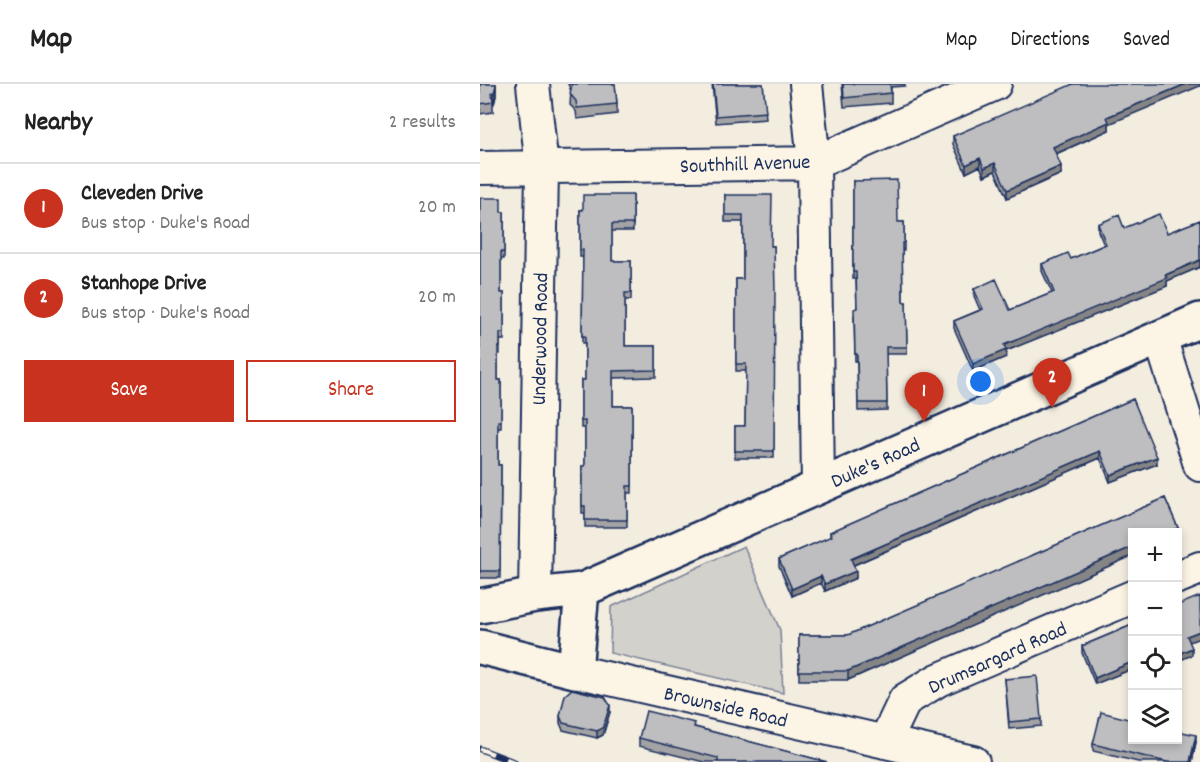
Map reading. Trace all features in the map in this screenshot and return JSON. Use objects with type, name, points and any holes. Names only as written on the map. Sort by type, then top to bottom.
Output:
[{"type":"main road","name":"Duke's Road","points":[[480,606],[535,595],[582,590],[1200,320]]},
{"type":"main road","points":[[575,671],[582,590]]},
{"type":"main road","name":"Brownside Road","points":[[480,647],[575,671]]},
{"type":"street","name":"Underwood Road","points":[[533,84],[542,168],[535,595]]},
{"type":"street","points":[[806,84],[814,163],[818,487]]},
{"type":"street","name":"Southhill Avenue","points":[[480,168],[814,163],[995,84]]},
{"type":"street","points":[[1160,338],[1200,465]]},
{"type":"street","points":[[1182,576],[1200,568]]},
{"type":"street","name":"Drumsargard Road","points":[[885,742],[905,700],[938,680],[1128,599]]},
{"type":"street","name":"Brownside Road","points":[[575,671],[974,762]]},
{"type":"shaded area","points":[[744,546],[780,630],[783,693],[610,653],[611,607]]},
{"type":"building","points":[[480,84],[496,84],[494,93],[492,93],[493,102],[480,104]]},
{"type":"building","points":[[572,84],[615,84],[617,104],[577,108],[576,101],[570,94]]},
{"type":"building","points":[[713,84],[763,84],[766,112],[716,116]]},
{"type":"building","points":[[843,84],[890,84],[891,93],[844,98]]},
{"type":"building","points":[[1073,84],[1186,84],[1107,117],[1109,122],[1053,147],[1061,166],[1007,190],[995,163],[984,168],[980,158],[966,165],[953,136]]},
{"type":"building","points":[[897,180],[898,222],[904,222],[903,302],[906,302],[907,347],[886,347],[887,403],[858,403],[854,309],[857,308],[856,272],[853,272],[853,181]]},
{"type":"building","points":[[583,195],[633,195],[633,224],[612,224],[612,261],[631,261],[631,293],[625,293],[625,346],[656,346],[656,370],[613,371],[613,406],[632,406],[632,486],[627,486],[627,520],[585,520],[585,506],[582,506],[585,421],[581,421],[581,380],[585,380],[585,336],[582,336],[583,250],[580,250],[580,210],[583,210]]},
{"type":"building","points":[[725,195],[772,195],[771,246],[774,246],[775,291],[774,451],[735,451],[735,426],[745,426],[746,364],[736,364],[736,279],[743,279],[743,215],[725,215]]},
{"type":"building","points":[[480,198],[501,198],[501,212],[504,212],[501,293],[504,293],[504,333],[500,333],[500,347],[498,347],[498,380],[501,380],[501,421],[498,421],[498,465],[501,465],[500,571],[480,571]]},
{"type":"building","points":[[1159,214],[1167,233],[1200,220],[1200,260],[1165,275],[1167,278],[1004,345],[1006,350],[973,364],[954,321],[983,309],[974,289],[996,279],[1010,310],[1054,292],[1042,264],[1068,253],[1071,259],[1106,244],[1098,224],[1119,215],[1124,228]]},
{"type":"building","points":[[1133,399],[1157,457],[1110,475],[1100,451],[851,559],[856,571],[825,584],[821,576],[792,589],[779,559],[832,536],[830,532]]},
{"type":"building","points":[[1165,498],[1178,528],[1128,528],[1128,549],[848,671],[799,671],[799,635],[848,635]]},
{"type":"building","points":[[1200,596],[1200,631],[1187,636],[1192,648],[1182,652],[1182,636],[1182,603]]},
{"type":"building","points":[[1128,627],[1128,664],[1095,678],[1082,646]]},
{"type":"building","points":[[1037,676],[1041,719],[1009,722],[1005,679]]},
{"type":"building","points":[[572,689],[605,697],[610,705],[603,728],[597,731],[563,723],[560,716],[565,695]]},
{"type":"building","points":[[646,711],[695,723],[694,727],[827,762],[718,762],[718,758],[639,738]]},
{"type":"building","points":[[1101,712],[1128,719],[1128,744],[1182,744],[1182,732],[1196,735],[1190,762],[1167,762],[1093,744]]},
{"type":"railway","points":[[480,749],[514,762]]},
{"type":"place","name":"Stanhope Drive","points":[[1052,408]]},
{"type":"place","name":"Cleveden Drive","points":[[924,422]]}]
